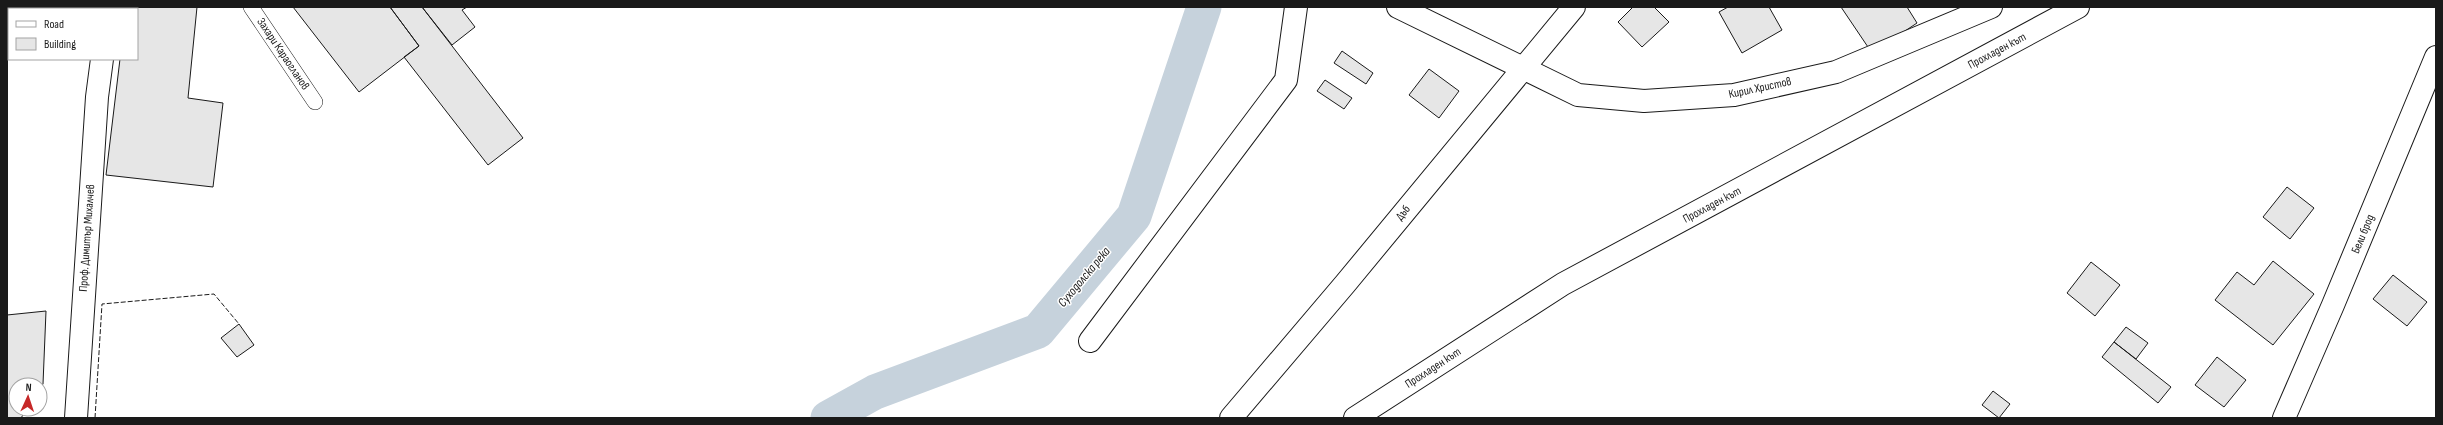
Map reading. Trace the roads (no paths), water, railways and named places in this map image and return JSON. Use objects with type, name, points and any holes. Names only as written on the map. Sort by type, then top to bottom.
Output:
[{"type":"street","points":[[1090,342],[1286,80],[1296,7]]},
{"type":"street","name":"Кирил Христов","points":[[1398,7],[1578,95],[1644,101],[1734,96],[1836,72],[1992,7]]},
{"type":"street","name":"Дъб","points":[[1231,418],[1345,284],[1522,68],[1574,7]]},
{"type":"street","name":"Прохладен кът","points":[[1355,418],[1564,284],[2078,7]]},
{"type":"street","name":"Бели брод","points":[[2285,414],[2333,305],[2436,57]]},
{"type":"street","name":"Проф. Димитър Михалчев","points":[[76,418],[94,136],[102,60]]},
{"type":"lane","name":"Захари Караогланов","points":[[251,7],[315,102]]},
{"type":"waterway","name":"Суходолска река","points":[[828,418],[875,392],[1038,331],[1134,216],[1204,7]]}]
